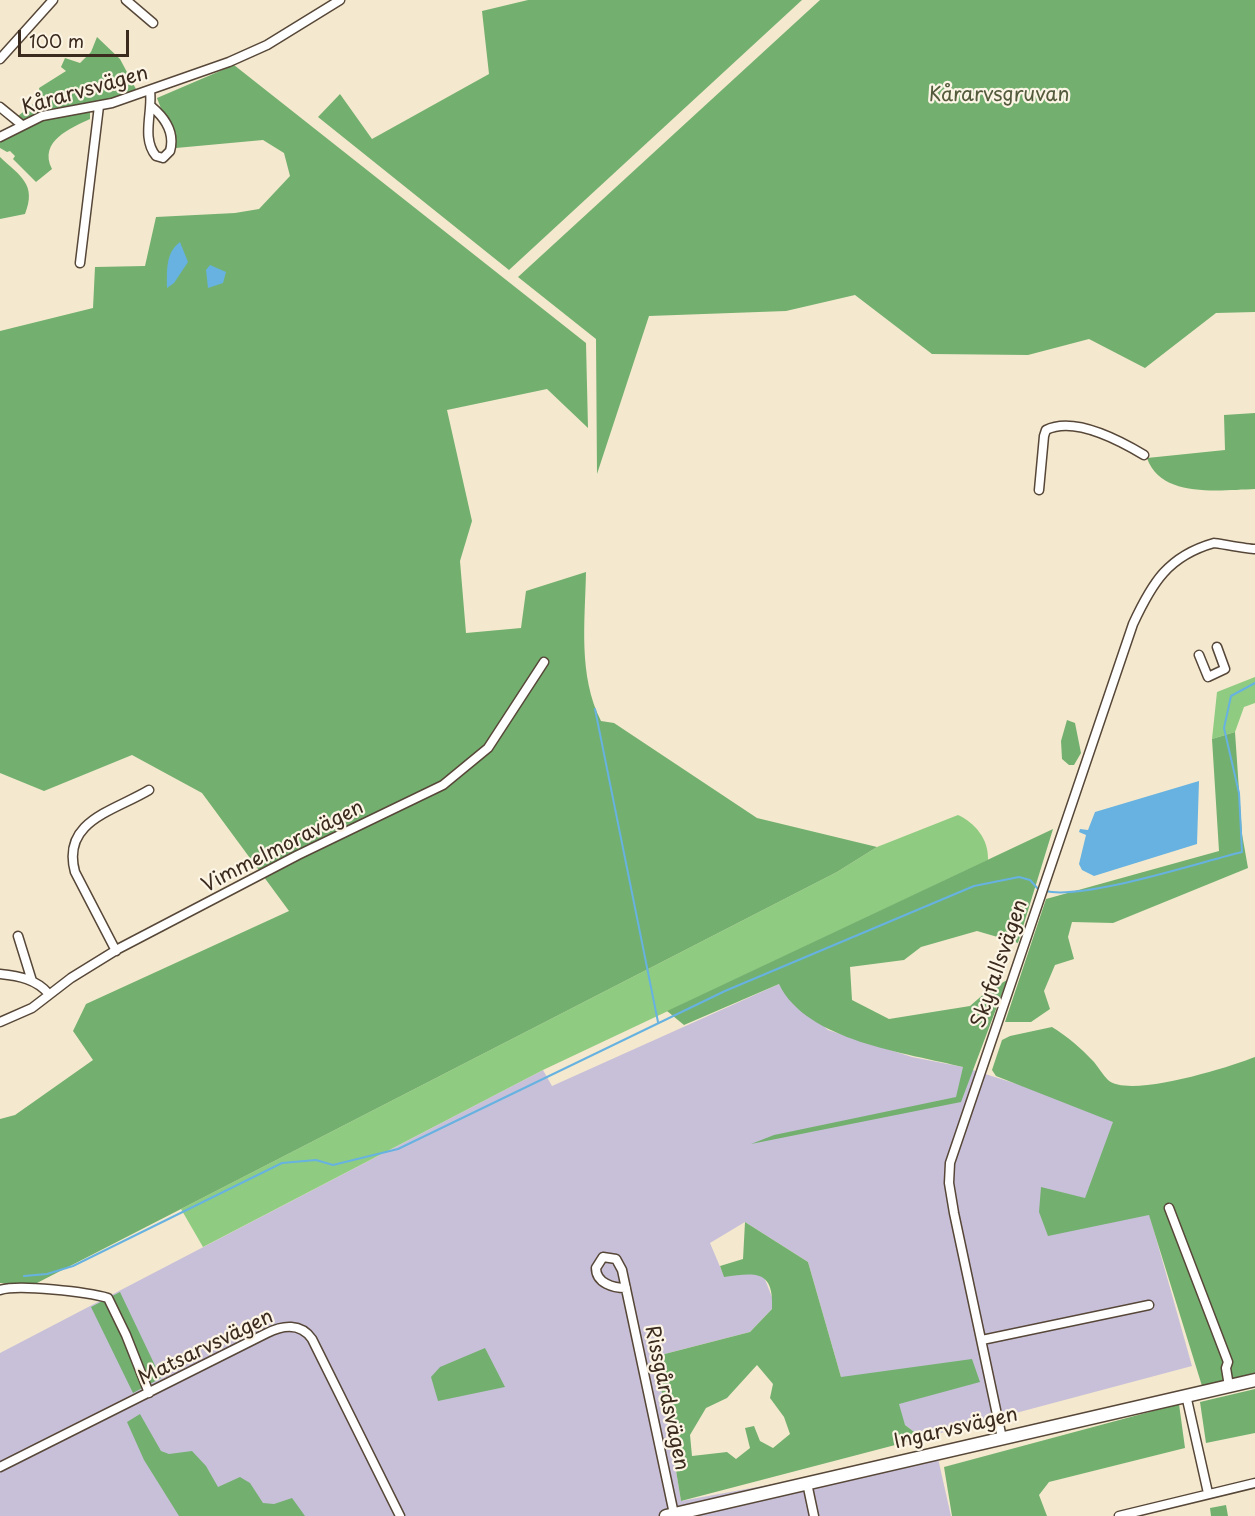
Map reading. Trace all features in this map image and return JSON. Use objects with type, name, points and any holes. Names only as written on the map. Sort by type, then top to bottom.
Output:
[{"type":"street","points":[[0,59],[53,0]]},
{"type":"street","points":[[126,0],[153,23]]},
{"type":"street","name":"Kårarvsvägen","points":[[0,137],[22,125],[59,111],[99,106],[150,91],[267,45],[340,0]]},
{"type":"street","points":[[150,91],[153,107],[149,142],[156,156],[163,158],[170,151],[171,135],[163,118],[153,107]]},
{"type":"street","points":[[80,263],[99,106]]},
{"type":"street","points":[[0,107],[22,125]]},
{"type":"street","points":[[1039,490],[1044,436],[1046,430],[1054,425],[1065,425],[1115,438],[1144,455]]},
{"type":"street","name":"Skyfallsvägen","points":[[1002,1438],[951,1196],[950,1162],[1133,624],[1153,582],[1169,566],[1186,554],[1215,543],[1255,549]]},
{"type":"street","points":[[1199,655],[1208,677],[1225,669],[1217,647]]},
{"type":"street","name":"Vimmelmoravägen","points":[[0,1022],[32,1008],[49,994],[116,951],[298,855],[443,785],[488,748],[544,662]]},
{"type":"street","points":[[116,951],[75,872],[72,858],[74,843],[86,824],[149,790]]},
{"type":"street","points":[[18,936],[32,981]]},
{"type":"street","points":[[0,974],[32,981],[41,985],[49,994]]},
{"type":"street","points":[[1169,1208],[1228,1362],[1226,1368],[1229,1386]]},
{"type":"street","points":[[0,1290],[9,1288],[56,1291],[108,1298],[149,1393]]},
{"type":"street","name":"Rissgårdsvägen","points":[[626,1288],[670,1515]]},
{"type":"street","points":[[982,1340],[1149,1305]]},
{"type":"street","name":"Matsarvsvägen","points":[[0,1467],[273,1330],[289,1326],[302,1329],[312,1339],[400,1516]]},
{"type":"street","name":"Ingarvsvägen","points":[[670,1515],[1255,1380]]},
{"type":"street","points":[[1186,1395],[1208,1493]]},
{"type":"street","points":[[807,1483],[814,1516]]},
{"type":"street","points":[[1119,1516],[1255,1483]]},
{"type":"shaded area","points":[[779,984],[828,1030],[912,1057],[963,1067],[1122,1117],[1192,1366],[922,1438],[841,1377],[808,1262],[745,1222],[710,1243],[724,1276],[756,1273],[764,1277],[772,1297],[772,1309],[750,1332],[653,1357],[666,1409],[681,1501],[937,1454],[951,1516],[0,1516],[0,1353],[543,1070],[552,1086]]},
{"type":"green space","points":[[528,0],[802,0],[509,270],[318,117],[340,94],[372,139],[489,74],[482,11]]},
{"type":"green space","name":"Kårarvsgruvan","points":[[820,0],[1255,0],[1255,312],[1216,313],[1145,368],[1089,339],[1028,355],[932,354],[855,295],[786,311],[649,316],[597,474],[596,339],[518,277]]},
{"type":"green space","points":[[97,37],[120,59],[137,91],[120,98],[51,109],[21,121],[18,116],[36,102],[40,93],[39,88],[66,71],[61,67],[65,58],[80,63],[91,52]]},
{"type":"green space","points":[[234,65],[586,343],[588,428],[547,389],[447,410],[472,521],[460,561],[466,633],[521,628],[526,591],[586,572],[584,648],[589,685],[601,721],[614,723],[757,818],[877,847],[837,872],[35,1284],[0,1283],[0,1119],[15,1115],[93,1060],[73,1031],[86,1004],[289,911],[202,793],[132,755],[44,791],[0,773],[0,331],[93,308],[95,267],[145,266],[156,217],[235,213],[259,209],[290,176],[284,153],[263,140],[176,148],[157,98]]},
{"type":"green space","points":[[90,112],[90,119],[66,131],[53,143],[49,151],[52,169],[36,182],[13,159],[15,156],[10,151],[7,152],[0,148],[0,141],[48,117]]},
{"type":"green space","points":[[0,157],[20,175],[28,188],[28,204],[25,214],[0,219]]},
{"type":"green space","points":[[1255,413],[1255,489],[1210,490],[1178,486],[1165,480],[1154,471],[1147,458],[1225,450],[1224,415]]},
{"type":"green space","points":[[1255,677],[1255,703],[1244,707],[1235,732],[1212,739],[1217,692]]},
{"type":"green space","points":[[1067,720],[1075,723],[1081,753],[1074,765],[1069,765],[1062,759],[1061,741]]},
{"type":"green space","points":[[1235,732],[1242,834],[1248,868],[1113,923],[1072,922],[1068,937],[1074,959],[1055,965],[1044,991],[1050,1009],[1031,1022],[1005,1022],[1046,899],[1219,851],[1212,739]]},
{"type":"green space","points":[[958,815],[970,822],[980,833],[986,845],[988,860],[543,1070],[203,1247],[181,1209],[837,872],[877,847]]},
{"type":"green space","points":[[1053,829],[1018,943],[977,931],[921,947],[904,960],[850,967],[852,1000],[889,1019],[970,1006],[986,992],[1007,980],[961,1102],[751,1144],[774,1135],[956,1097],[963,1067],[887,1050],[834,1032],[811,1019],[792,1003],[779,984],[684,1025],[667,1011]]},
{"type":"green space","points":[[1052,1027],[1084,1052],[1108,1080],[1119,1085],[1157,1084],[1203,1074],[1255,1057],[1255,1373],[1202,1386],[1149,1215],[1048,1236],[1039,1212],[1041,1187],[1085,1198],[1113,1122],[996,1076],[992,1070],[1002,1040],[1010,1036]]},
{"type":"green space","points":[[745,1222],[808,1262],[841,1377],[972,1359],[980,1382],[899,1404],[905,1425],[922,1438],[681,1501],[666,1409],[653,1357],[750,1332],[772,1309],[770,1287],[760,1276],[724,1277],[720,1266],[743,1259]],"holes":[[[757,1365],[773,1384],[770,1398],[784,1417],[790,1434],[773,1448],[760,1441],[754,1426],[745,1428],[750,1448],[736,1459],[727,1452],[692,1456],[690,1435],[706,1408],[727,1398]]]},
{"type":"green space","points":[[120,1292],[161,1378],[133,1393],[91,1307]]},
{"type":"green space","points":[[485,1348],[505,1387],[438,1401],[431,1377],[440,1367]]},
{"type":"green space","points":[[1255,1389],[1255,1433],[1206,1443],[1200,1402]]},
{"type":"green space","points":[[1179,1404],[1185,1448],[1049,1482],[1039,1495],[1047,1516],[952,1516],[944,1467]]},
{"type":"green space","points":[[140,1414],[161,1451],[169,1454],[192,1451],[206,1466],[218,1487],[240,1477],[250,1483],[263,1503],[274,1504],[292,1498],[305,1516],[179,1516],[144,1460],[127,1422]]},
{"type":"green space","points":[[1226,1505],[1228,1516],[1211,1516],[1210,1508]]},
{"type":"water","points":[[180,242],[188,262],[174,283],[167,288],[169,257]]},
{"type":"water","points":[[210,265],[226,272],[223,283],[208,288],[206,270]]},
{"type":"water","points":[[1199,781],[1197,844],[1094,876],[1082,870],[1079,864],[1086,835],[1079,832],[1080,829],[1088,830],[1095,812]]},
{"type":"waterway","points":[[1045,891],[1063,892],[1113,886],[1242,852],[1239,793],[1224,728],[1231,696],[1255,683]]},
{"type":"waterway","points":[[595,709],[658,1022]]},
{"type":"waterway","points":[[24,1276],[47,1274],[73,1266],[282,1163],[316,1160],[333,1165],[398,1149],[725,991],[974,886],[1019,877],[1030,880],[1039,890]]}]
